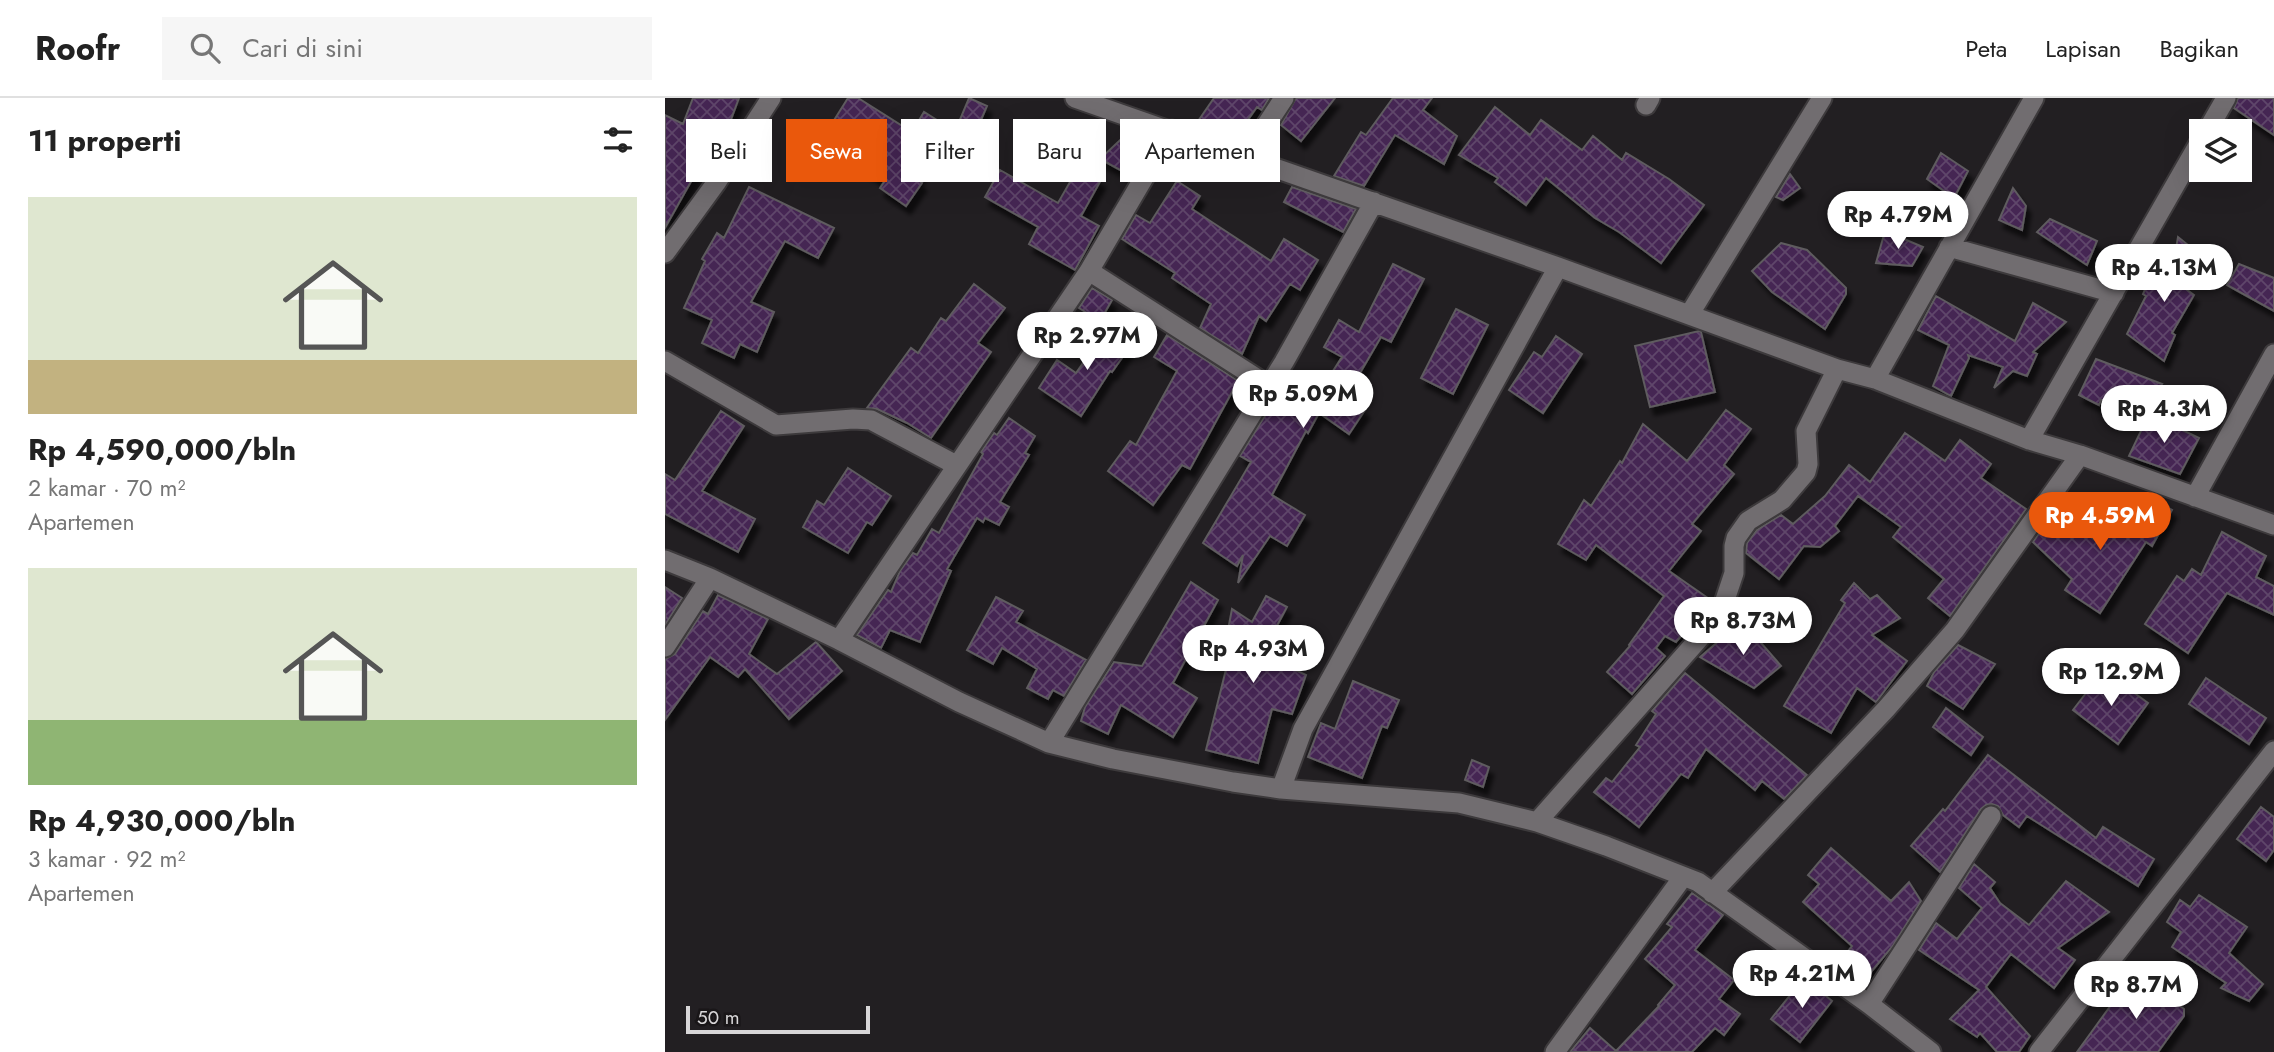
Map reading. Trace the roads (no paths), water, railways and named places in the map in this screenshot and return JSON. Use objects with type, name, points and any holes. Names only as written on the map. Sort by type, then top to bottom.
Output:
[{"type":"street","points":[[665,253],[716,183],[771,98]]},
{"type":"street","points":[[1076,98],[1139,119]]},
{"type":"street","points":[[1270,119],[1284,98]]},
{"type":"street","points":[[1689,315],[1822,98]]},
{"type":"street","points":[[1875,379],[2034,98]]},
{"type":"street","points":[[2214,119],[2226,98]]},
{"type":"street","points":[[2029,440],[2189,162]]},
{"type":"street","points":[[1280,168],[1837,369],[1875,379],[2029,440],[2080,455],[2274,525]]},
{"type":"street","points":[[839,640],[1089,271],[1141,182]]},
{"type":"street","points":[[1049,743],[1269,386],[1374,202]]},
{"type":"street","points":[[1949,247],[2114,293]]},
{"type":"street","points":[[1281,789],[1303,729],[1558,267]]},
{"type":"street","points":[[1089,271],[1269,386]]},
{"type":"street","points":[[2195,498],[2274,354]]},
{"type":"street","points":[[665,361],[776,425],[871,420],[957,465]]},
{"type":"street","points":[[1537,822],[1720,615],[1734,573],[1736,538],[1748,521],[1782,500],[1806,472],[1806,430],[1837,369]]},
{"type":"street","points":[[1712,893],[1886,709],[1955,630],[2080,455]]},
{"type":"street","points":[[665,560],[710,578],[959,702],[1049,743],[1112,759],[1233,782],[1281,789],[1459,803],[1537,822],[1698,882],[1869,1004],[1931,1052]]},
{"type":"street","points":[[665,647],[710,578]]},
{"type":"street","points":[[2039,1052],[2274,751]]},
{"type":"street","points":[[1869,1004],[1991,816]]},
{"type":"street","points":[[1555,1052],[1683,877]]}]
